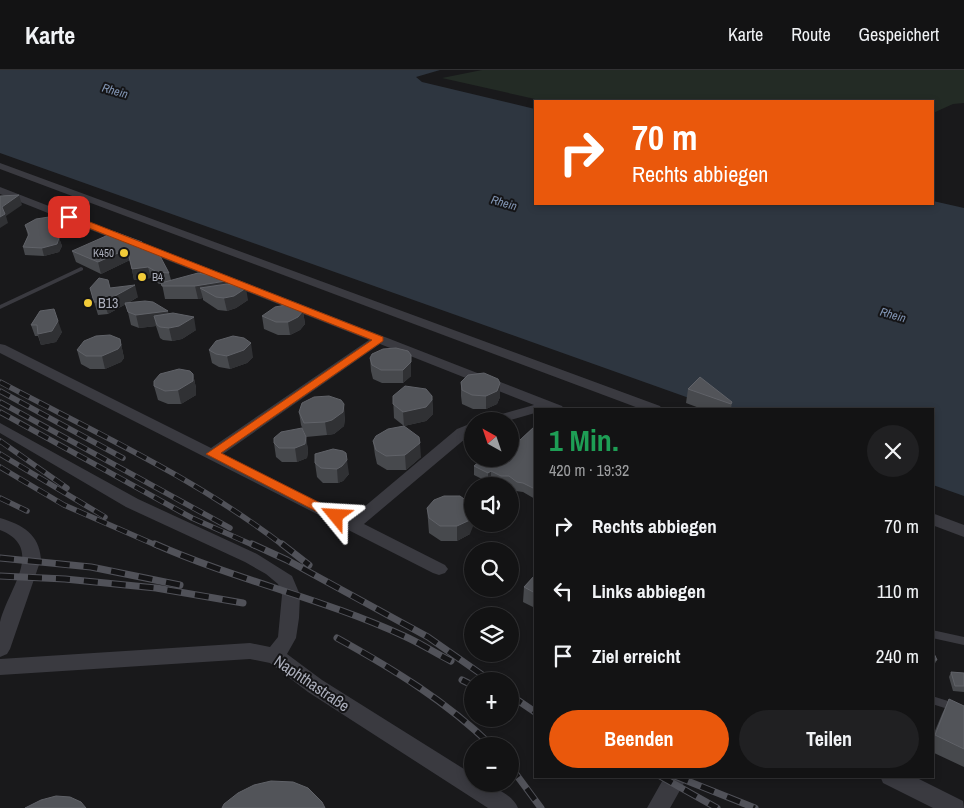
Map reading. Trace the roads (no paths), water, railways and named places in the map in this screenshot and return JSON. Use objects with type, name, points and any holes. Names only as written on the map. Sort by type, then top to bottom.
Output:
[{"type":"street","points":[[0,166],[652,408]]},
{"type":"street","points":[[0,190],[379,339],[543,408]]},
{"type":"street","points":[[212,454],[379,339]]},
{"type":"street","points":[[0,348],[438,569]]},
{"type":"street","points":[[519,414],[534,410]]},
{"type":"street","points":[[0,427],[132,503],[251,558],[286,580],[291,595],[290,618],[287,638],[275,656]]},
{"type":"street","points":[[354,525],[464,431]]},
{"type":"street","points":[[934,520],[964,531]]},
{"type":"street","points":[[0,524],[20,532],[29,540],[32,559],[0,649]]},
{"type":"street","name":"Naphthastraße","points":[[0,667],[250,651],[275,656],[315,686],[507,808]]},
{"type":"street","points":[[658,808],[676,778]]},
{"type":"street","points":[[895,778],[955,808]]},
{"type":"lane","points":[[0,307],[80,269]]},
{"type":"lane","points":[[934,634],[964,641]]},
{"type":"lane","points":[[934,701],[964,710]]},
{"type":"water","name":"Rhein","points":[[0,70],[440,70],[416,77],[422,82],[534,109],[534,205],[934,205],[934,201],[964,208],[964,496],[934,485],[934,408],[717,408],[0,153]]},
{"type":"railway","points":[[0,382],[181,478],[251,522],[284,546]]},
{"type":"railway","points":[[0,391],[123,458]]},
{"type":"railway","points":[[0,402],[230,528]]},
{"type":"railway","points":[[0,412],[192,518],[255,546]]},
{"type":"railway","points":[[0,441],[67,488]]},
{"type":"railway","points":[[0,454],[105,517]]},
{"type":"railway","points":[[0,467],[64,505],[158,546]]},
{"type":"railway","points":[[0,498],[27,511]]},
{"type":"railway","points":[[155,544],[186,557],[374,623],[410,639],[451,661]]},
{"type":"railway","points":[[252,544],[287,560],[428,637],[478,672]]},
{"type":"railway","points":[[282,544],[309,565]]},
{"type":"railway","points":[[0,558],[91,567],[180,585]]},
{"type":"railway","points":[[0,576],[65,579],[156,588],[243,603]]},
{"type":"railway","points":[[337,638],[438,700],[482,737]]},
{"type":"railway","points":[[519,701],[534,711]]},
{"type":"railway","points":[[519,778],[541,808]]},
{"type":"railway","points":[[664,778],[717,808]]},
{"type":"railway","points":[[680,778],[755,808]]},
{"type":"place","name":"K450","points":[[124,253]]},
{"type":"place","name":"B4","points":[[142,277]]},
{"type":"place","name":"B13","points":[[88,303]]}]
